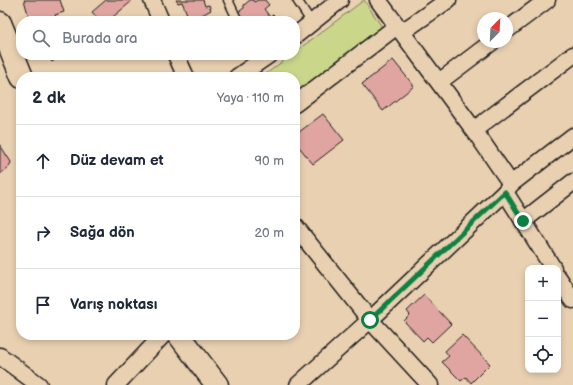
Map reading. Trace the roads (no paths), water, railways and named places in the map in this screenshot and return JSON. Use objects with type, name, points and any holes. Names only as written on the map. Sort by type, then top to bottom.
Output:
[{"type":"street","points":[[152,0],[159,16]]},
{"type":"street","points":[[300,32],[340,0]]},
{"type":"street","points":[[378,0],[474,130],[508,188],[523,221],[551,265]]},
{"type":"street","points":[[300,100],[400,29],[448,0]]},
{"type":"street","points":[[513,26],[547,0]]},
{"type":"street","points":[[0,23],[20,72]]},
{"type":"street","points":[[439,82],[484,48]]},
{"type":"street","points":[[474,130],[573,55]]},
{"type":"street","points":[[178,60],[184,72]]},
{"type":"street","points":[[243,72],[258,60]]},
{"type":"street","points":[[298,385],[370,320],[508,188],[573,136]]},
{"type":"street","points":[[523,221],[573,182]]},
{"type":"street","points":[[300,232],[370,320],[430,385]]},
{"type":"street","points":[[561,282],[573,300]]},
{"type":"street","points":[[116,385],[158,340]]},
{"type":"street","points":[[183,340],[217,385]]},
{"type":"street","points":[[0,356],[39,385]]},
{"type":"lane","points":[[228,0],[236,16]]},
{"type":"lane","points":[[297,0],[312,23]]}]
